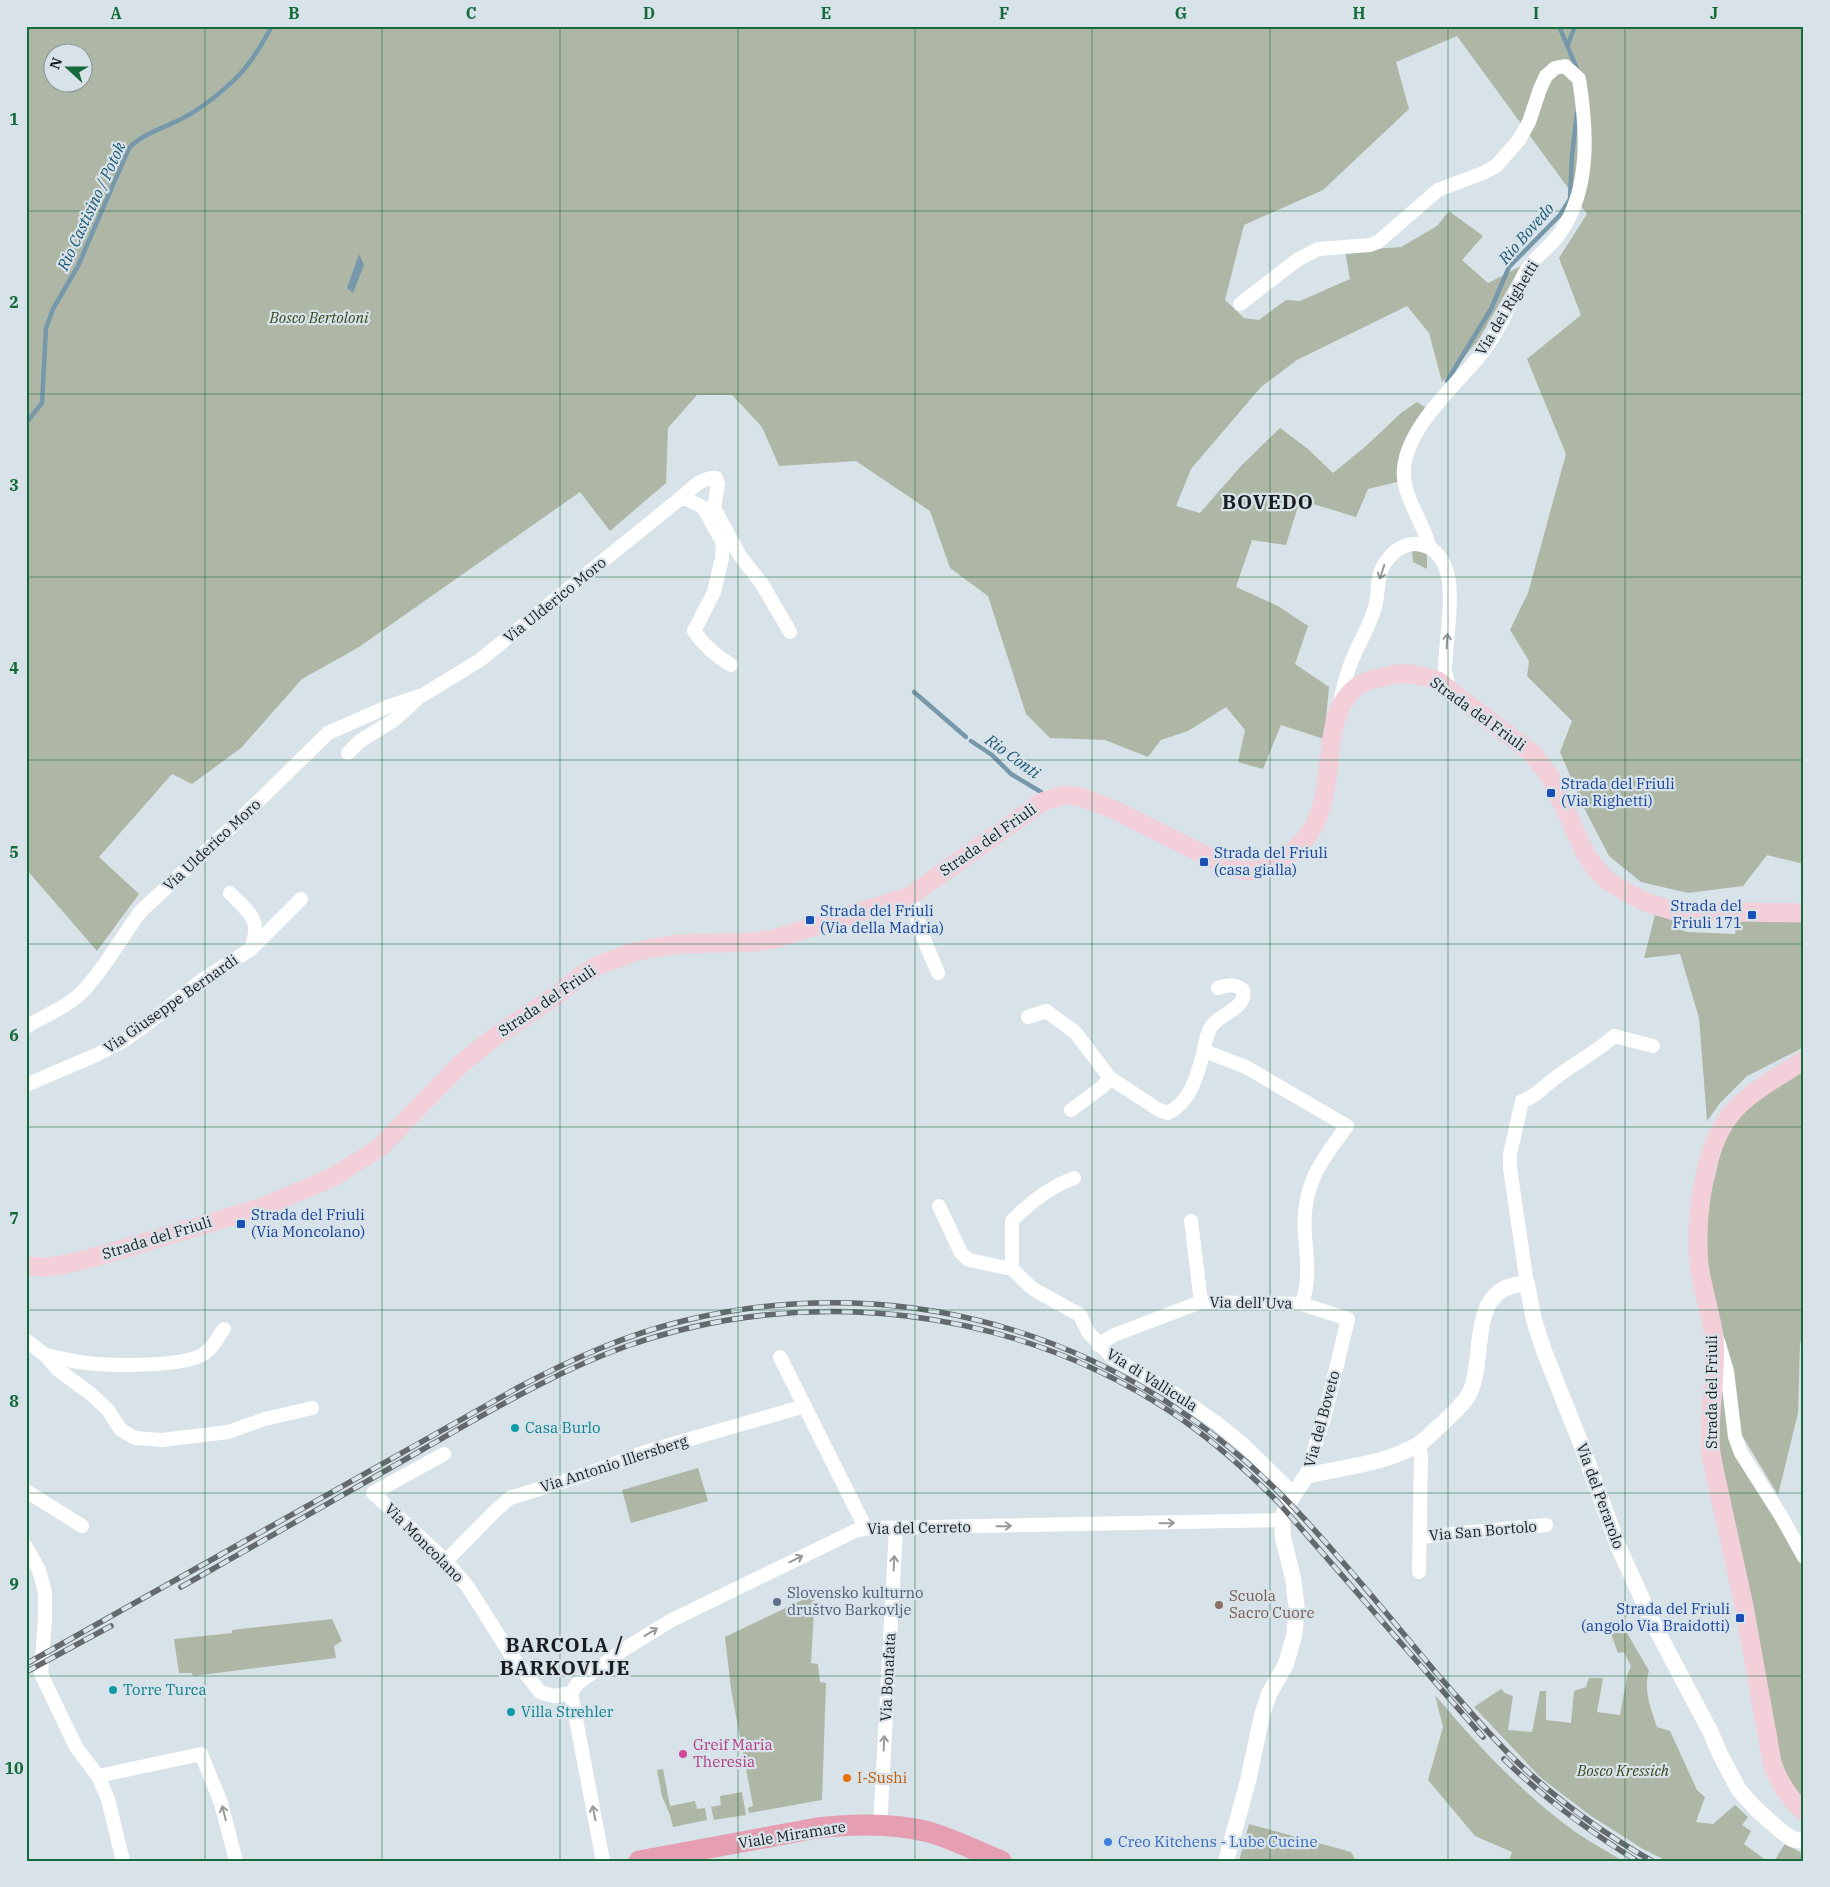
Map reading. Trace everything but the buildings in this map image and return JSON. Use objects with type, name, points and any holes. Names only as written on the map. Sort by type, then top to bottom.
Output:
[{"type":"main road","name":"Strada del Friuli","points":[[26,1266],[48,1267],[100,1256],[262,1207],[331,1178],[378,1149],[431,1092],[461,1064],[582,975],[599,965],[634,952],[652,948],[680,944],[755,942],[774,939],[910,896],[1042,802],[1063,795],[1082,797],[1109,807],[1229,867],[1242,871],[1255,871],[1271,866],[1302,845],[1321,812],[1326,791],[1331,740],[1338,710],[1350,693],[1362,683],[1390,674],[1405,672],[1422,675],[1438,682],[1533,754],[1551,778],[1571,825],[1588,858],[1609,882],[1645,902],[1674,911],[1804,913]]},
{"type":"main road","name":"Strada del Friuli","points":[[1804,1060],[1751,1095],[1730,1116],[1714,1147],[1707,1166],[1700,1209],[1698,1237],[1699,1265],[1714,1337],[1714,1377],[1709,1434],[1711,1455],[1744,1606],[1772,1762],[1778,1780],[1804,1812]]},
{"type":"main road","name":"Viale Miramare","points":[[640,1861],[842,1825],[880,1826],[928,1832],[1001,1861]]},
{"type":"street","name":"Via dei Righetti","points":[[1240,304],[1297,260],[1318,249],[1378,242],[1438,190],[1496,166],[1519,140],[1529,122],[1546,76],[1555,68],[1565,66],[1579,79],[1583,104],[1584,167],[1577,196],[1568,218],[1560,233],[1526,271],[1489,345],[1436,406],[1412,439],[1406,454],[1403,468],[1404,484],[1426,532],[1428,546]]},
{"type":"street","name":"Via Ulderico Moro","points":[[26,1027],[70,1001],[84,990],[117,947],[129,926],[141,911],[234,825],[328,733],[387,707],[423,695],[450,680],[488,654],[693,487],[708,477],[716,478],[718,484],[714,508],[740,556],[762,584],[790,632]]},
{"type":"street","points":[[682,497],[703,507],[723,543],[722,558],[714,592],[694,631],[701,642],[731,665]]},
{"type":"street","points":[[1338,710],[1346,678],[1375,608],[1384,563],[1404,546],[1417,543],[1428,546],[1441,560],[1447,572],[1449,588],[1445,667],[1449,690]]},
{"type":"street","name":"Via Ulderico Moro","points":[[348,753],[360,740],[394,720],[423,695]]},
{"type":"street","points":[[230,893],[249,912],[255,923],[256,934],[251,949]]},
{"type":"street","points":[[910,896],[923,937],[938,973]]},
{"type":"street","name":"Via Giuseppe Bernardi","points":[[26,1085],[96,1055],[123,1041],[202,980],[251,949],[301,899]]},
{"type":"street","points":[[1028,1017],[1046,1011],[1064,1023],[1075,1032],[1110,1078],[1159,1110],[1168,1113],[1177,1108],[1189,1094],[1195,1081],[1204,1051],[1205,1040],[1211,1026],[1221,1016],[1241,1003],[1245,996],[1243,990],[1238,986],[1230,984],[1218,988]]},
{"type":"street","name":"Via del Perarolo","points":[[1652,1046],[1614,1036],[1530,1098],[1522,1101],[1510,1154],[1510,1168],[1527,1284],[1534,1320],[1544,1351],[1581,1444],[1618,1546],[1654,1625],[1739,1790],[1756,1810],[1781,1831],[1792,1839],[1804,1841]]},
{"type":"street","points":[[1204,1051],[1246,1066],[1347,1126],[1316,1171],[1308,1191],[1305,1227],[1308,1272],[1302,1304]]},
{"type":"street","points":[[1071,1110],[1102,1087],[1110,1078]]},
{"type":"street","points":[[939,1206],[962,1253],[969,1260],[1012,1269],[1012,1221],[1046,1192],[1060,1183],[1074,1178]]},
{"type":"street","name":"Via dell'Uva","points":[[1191,1221],[1201,1302]]},
{"type":"street","name":"Via di Vallicula","points":[[1012,1269],[1033,1289],[1080,1315],[1088,1332],[1098,1345],[1112,1357],[1172,1392],[1217,1423],[1245,1446],[1294,1494]]},
{"type":"street","points":[[1306,1476],[1391,1456],[1419,1444],[1466,1399],[1473,1384],[1478,1336],[1489,1306],[1496,1295],[1505,1288],[1527,1284]]},
{"type":"street","name":"Via dell'Uva","points":[[1098,1345],[1114,1335],[1201,1302],[1302,1304]]},
{"type":"street","name":"Via del Boveto","points":[[1226,1861],[1248,1781],[1262,1715],[1269,1694],[1286,1664],[1294,1636],[1297,1610],[1293,1578],[1283,1538],[1282,1520],[1287,1505],[1306,1476],[1325,1414],[1348,1319],[1302,1304]]},
{"type":"street","points":[[45,1355],[78,1362],[101,1364],[175,1363],[192,1360],[206,1353],[224,1329]]},
{"type":"street","points":[[1714,1337],[1717,1339],[1727,1370],[1732,1421],[1741,1453],[1781,1516],[1804,1557]]},
{"type":"street","points":[[26,1340],[45,1355],[57,1369],[92,1394],[108,1410],[121,1430],[134,1438],[162,1440],[228,1432],[265,1419],[312,1408]]},
{"type":"street","points":[[780,1357],[866,1529]]},
{"type":"street","name":"Via Antonio Illersberg","points":[[446,1561],[510,1498],[584,1475],[645,1452],[805,1406]]},
{"type":"street","name":"Via San Bortolo","points":[[1419,1444],[1421,1455],[1419,1572]]},
{"type":"street","name":"Via Moncolano","points":[[444,1454],[373,1493],[446,1561],[468,1587],[511,1655],[540,1692],[554,1696],[571,1693]]},
{"type":"street","points":[[26,1490],[82,1526]]},
{"type":"street","name":"Via del Cerreto","points":[[571,1693],[578,1683],[623,1650],[670,1621],[857,1530],[1282,1520]]},
{"type":"street","name":"Via San Bortolo","points":[[1420,1537],[1546,1525]]},
{"type":"street","name":"Via Bonafata","points":[[880,1826],[896,1528]]},
{"type":"street","points":[[26,1547],[39,1570],[44,1592],[45,1618],[41,1674],[76,1747],[98,1776],[108,1799],[123,1861]]},
{"type":"street","points":[[571,1693],[603,1861]]},
{"type":"street","points":[[98,1776],[201,1754],[221,1803],[236,1861]]},
{"type":"green space","name":"Bosco Bertoloni","points":[[26,26],[1804,26],[1804,864],[1767,855],[1743,886],[1688,893],[1641,882],[1609,856],[1583,806],[1560,752],[1572,721],[1527,676],[1529,661],[1510,630],[1528,593],[1566,454],[1527,359],[1581,315],[1559,258],[1587,214],[1457,36],[1396,62],[1409,109],[1323,190],[1244,225],[1225,300],[1244,318],[1259,320],[1286,300],[1300,301],[1350,279],[1345,251],[1401,247],[1437,226],[1449,211],[1483,236],[1462,260],[1488,283],[1521,266],[1478,341],[1442,382],[1429,333],[1407,306],[1297,360],[1261,387],[1191,469],[1176,506],[1200,513],[1241,466],[1280,428],[1308,449],[1333,473],[1366,446],[1401,413],[1417,402],[1426,408],[1402,451],[1397,482],[1368,489],[1356,517],[1300,500],[1286,545],[1252,540],[1236,587],[1278,606],[1308,626],[1295,664],[1329,687],[1324,739],[1281,725],[1263,769],[1238,762],[1245,730],[1226,707],[1188,731],[1161,740],[1148,757],[1105,740],[1050,738],[1026,714],[988,596],[950,568],[930,511],[856,461],[779,466],[762,427],[732,395],[697,395],[668,428],[666,483],[610,531],[580,492],[359,647],[302,679],[241,748],[192,784],[172,774],[99,857],[139,894],[97,951],[26,869]]},
{"type":"green space","points":[[1412,550],[1427,554],[1427,569],[1413,562]]},
{"type":"green space","points":[[1655,915],[1673,919],[1674,928],[1688,932],[1735,934],[1737,921],[1804,920],[1804,1047],[1747,1076],[1720,1103],[1707,1121],[1699,1018],[1680,954],[1644,958]]},
{"type":"green space","points":[[1804,1067],[1804,1325],[1800,1345],[1798,1413],[1778,1495],[1740,1432],[1731,1363],[1704,1263],[1708,1201],[1720,1153],[1729,1132],[1749,1105]]},
{"type":"green space","points":[[1722,1364],[1724,1403],[1777,1519],[1804,1568],[1804,1802],[1783,1775],[1723,1468],[1717,1431]]},
{"type":"green space","points":[[698,1468],[708,1501],[631,1523],[622,1490]]},
{"type":"green space","points":[[815,1594],[811,1663],[818,1664],[820,1682],[826,1683],[822,1800],[749,1813],[748,1808],[753,1806],[731,1689],[725,1637]]},
{"type":"green space","points":[[332,1619],[342,1641],[334,1646],[336,1658],[193,1676],[192,1673],[179,1673],[174,1639],[232,1633],[232,1630]]},
{"type":"green space","name":"Bosco Kressich","points":[[1620,1621],[1649,1671],[1647,1692],[1657,1727],[1670,1731],[1697,1790],[1705,1797],[1696,1822],[1713,1824],[1735,1805],[1748,1817],[1742,1825],[1751,1831],[1744,1844],[1767,1861],[1667,1861],[1643,1849],[1591,1816],[1541,1778],[1474,1707],[1501,1689],[1513,1696],[1508,1730],[1532,1732],[1540,1691],[1546,1691],[1546,1720],[1571,1723],[1574,1691],[1586,1687],[1589,1678],[1603,1678],[1597,1712],[1620,1715],[1627,1676],[1631,1666],[1624,1652],[1618,1653],[1609,1628]]},
{"type":"green space","name":"Bosco Kressich","points":[[1435,1695],[1483,1750],[1536,1800],[1574,1831],[1623,1861],[1509,1861],[1512,1852],[1475,1836],[1428,1780],[1443,1727]]},
{"type":"green space","points":[[663,1769],[670,1806],[695,1801],[697,1809],[705,1808],[707,1820],[673,1827],[662,1796],[657,1770]]},
{"type":"green space","points":[[742,1792],[746,1815],[714,1820],[711,1807],[721,1805],[720,1796]]},
{"type":"green space","points":[[1249,1824],[1351,1852],[1356,1861],[1239,1861]]},
{"type":"green space","points":[[1785,1844],[1800,1852],[1803,1861],[1774,1861]]},
{"type":"water","points":[[359,254],[364,265],[353,293],[347,288]]},
{"type":"waterway","name":"Rio Castisino / Potok","points":[[26,423],[42,403],[46,328],[53,309],[78,266],[129,148],[148,134],[194,112],[222,91],[246,67],[272,26]]},
{"type":"waterway","name":"Rio Bovedo","points":[[1559,26],[1577,69]]},
{"type":"waterway","points":[[1568,44],[1575,26]]},
{"type":"waterway","name":"Rio Bovedo","points":[[1447,381],[1491,309],[1509,267],[1560,215],[1570,199],[1577,113]]},
{"type":"waterway","name":"Rio Conti","points":[[914,692],[966,737]]},
{"type":"waterway","name":"Rio Conti","points":[[971,741],[992,755],[1011,774],[1041,792]]},
{"type":"railway","points":[[26,1664],[519,1387],[579,1358],[640,1333],[683,1321],[768,1306],[853,1303],[935,1311],[1015,1331],[1092,1361],[1165,1401],[1233,1451],[1315,1530],[1438,1675],[1511,1756],[1578,1813],[1652,1861]]},
{"type":"railway","points":[[181,1587],[470,1422],[521,1394],[600,1356],[696,1326],[766,1315],[836,1312],[907,1316],[976,1328],[1044,1349],[1109,1376],[1171,1412],[1200,1432],[1227,1454],[1278,1502],[1483,1737]]},
{"type":"railway","points":[[26,1672],[111,1626]]},
{"type":"railway","points":[[1504,1759],[1535,1788],[1568,1814],[1637,1861]]},
{"type":"place","name":"Strada del Friuli (Via Righetti)","points":[[1551,793]]},
{"type":"place","name":"Strada del Friuli (casa gialla)","points":[[1204,862]]},
{"type":"place","name":"Strada del Friuli 171","points":[[1752,915]]},
{"type":"place","name":"Strada del Friuli (Via della Madria)","points":[[810,920]]},
{"type":"place","name":"Strada del Friuli (Via Moncolano)","points":[[241,1224]]},
{"type":"place","name":"Casa Burlo","points":[[515,1428]]},
{"type":"place","name":"Slovensko kulturno društvo Barkovlje","points":[[777,1602]]},
{"type":"place","name":"Scuola Sacro Cuore","points":[[1219,1605]]},
{"type":"place","name":"Strada del Friuli (angolo Via Braidotti)","points":[[1740,1618]]},
{"type":"place","name":"Torre Turca","points":[[113,1690]]},
{"type":"place","name":"Villa Strehler","points":[[511,1712]]},
{"type":"place","name":"Greif Maria Theresia","points":[[683,1754]]},
{"type":"place","name":"I-Sushi","points":[[847,1778]]},
{"type":"place","name":"Creo Kitchens - Lube Cucine","points":[[1108,1842]]},
{"type":"district","name":"BOVEDO","points":[[1268,502]]},
{"type":"district","name":"BARCOLA / BARKOVLJE","points":[[565,1656]]}]
